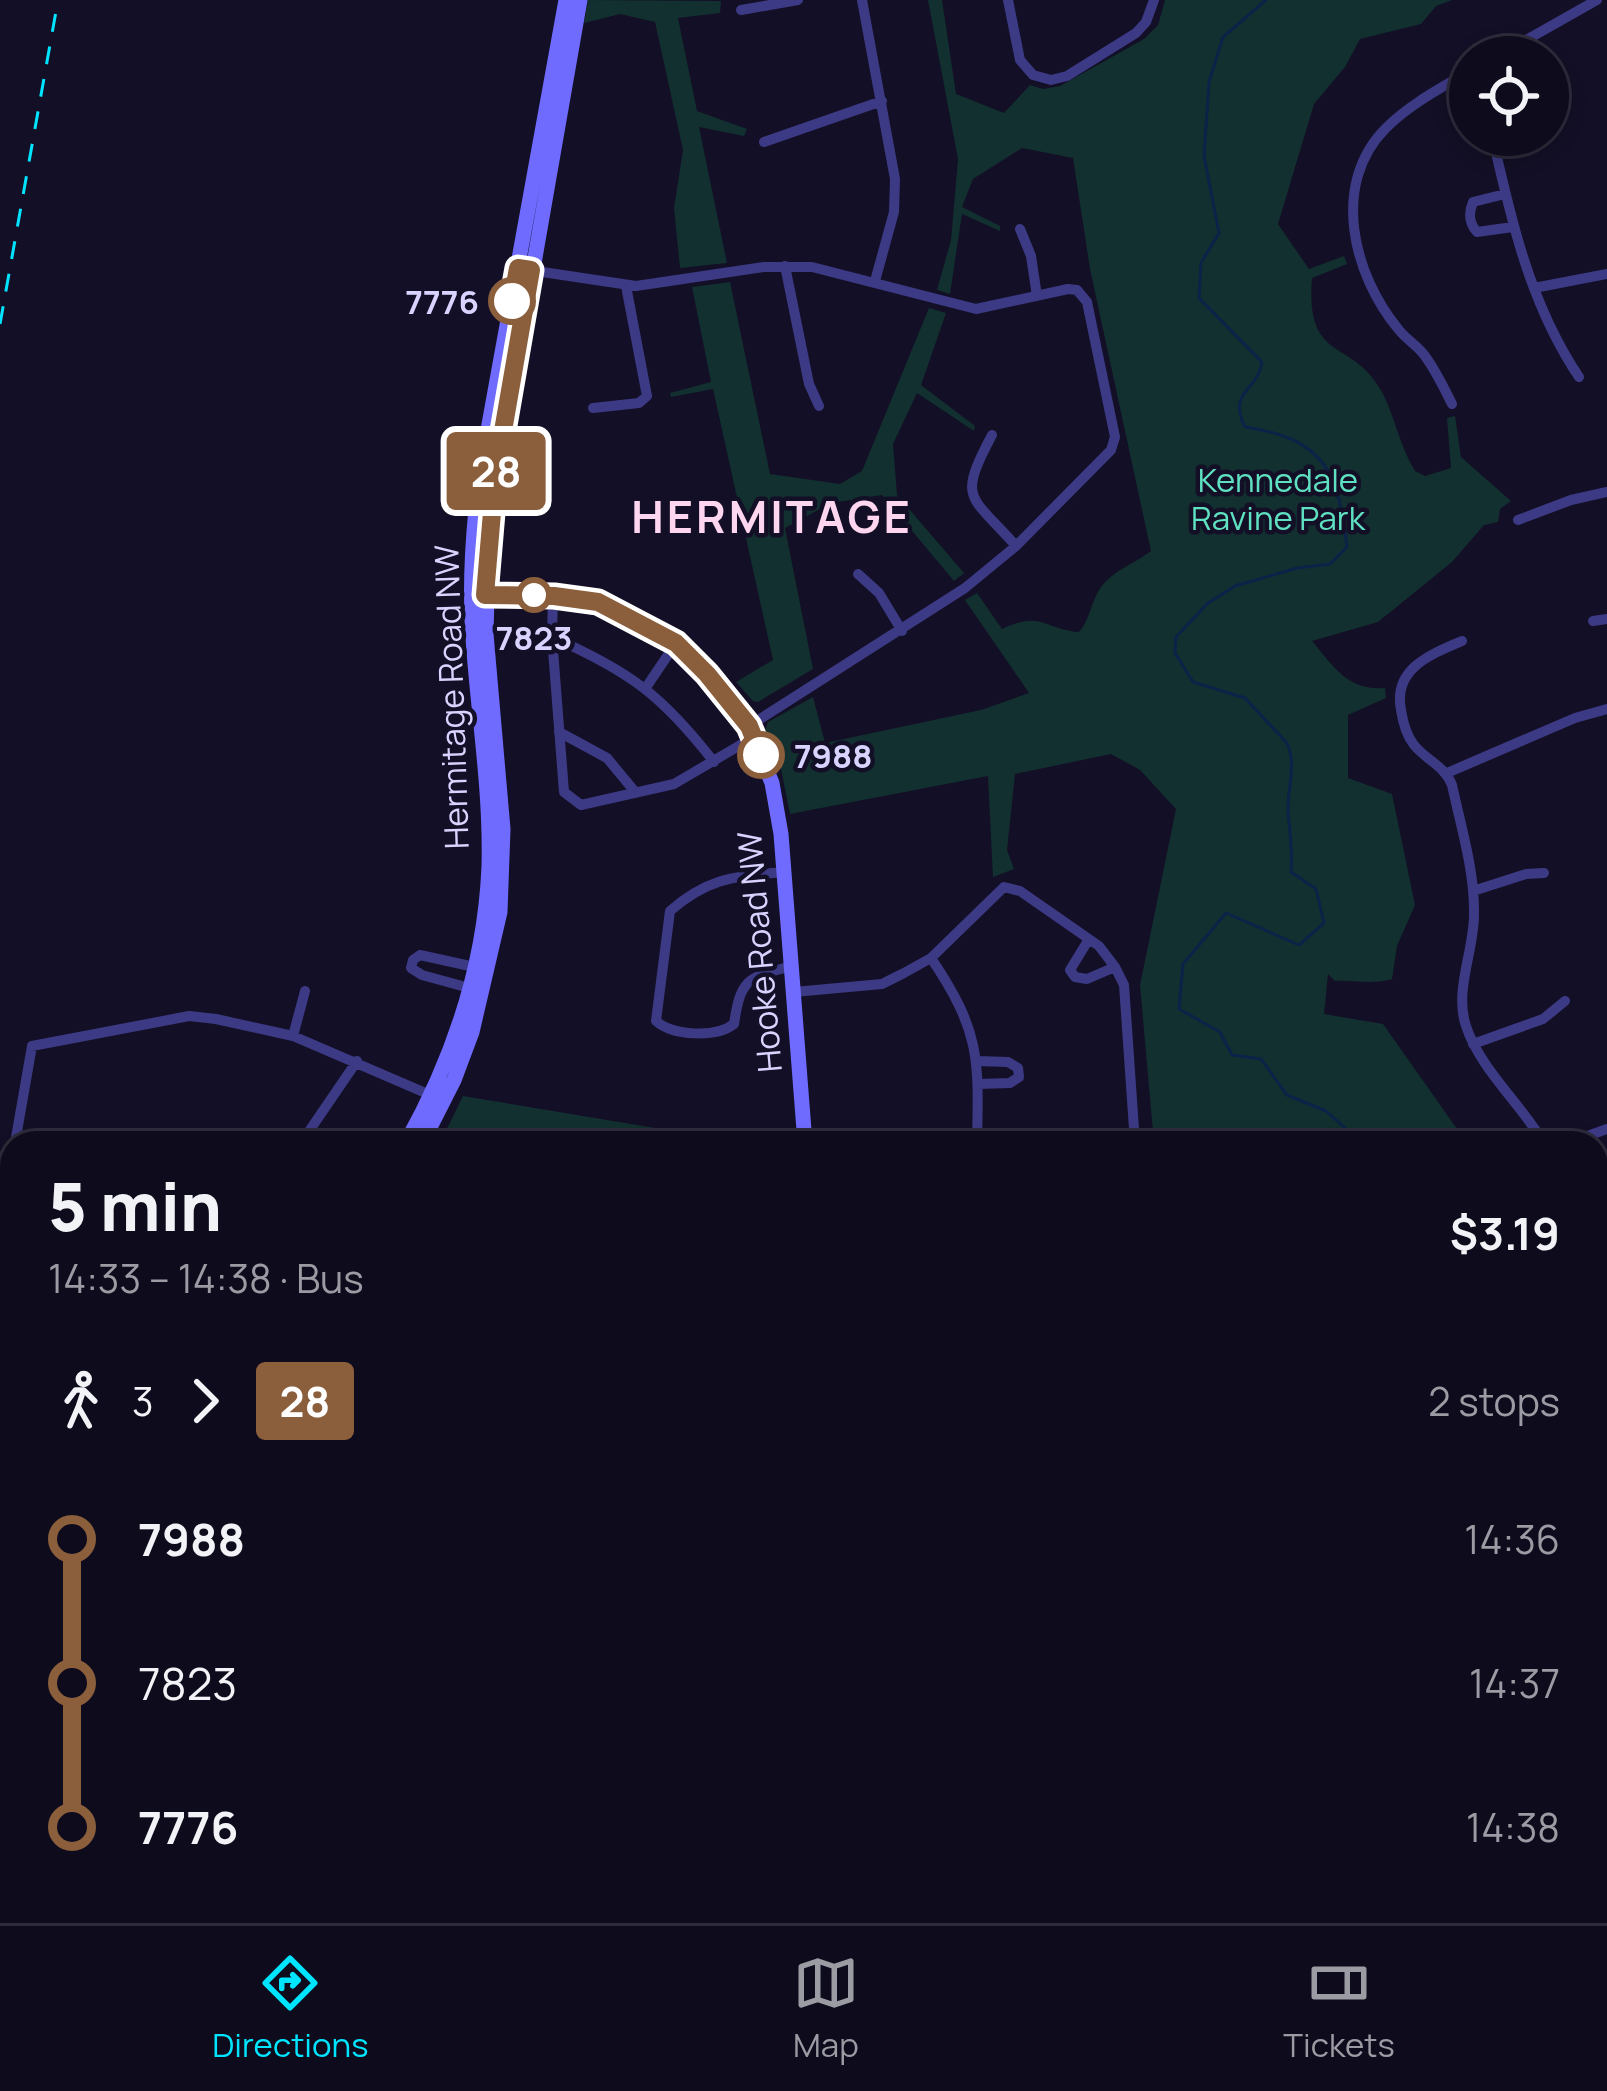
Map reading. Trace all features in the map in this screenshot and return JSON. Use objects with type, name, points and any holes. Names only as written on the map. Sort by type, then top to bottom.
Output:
[{"type":"street","name":"Hermitage Road NW","points":[[414,1131],[472,1032],[476,990],[500,912],[503,829],[478,594],[566,0]]},
{"type":"street","name":"Hermitage Road NW","points":[[524,269],[580,0]]},
{"type":"street","points":[[741,10],[797,0]]},
{"type":"street","points":[[862,0],[895,200],[875,281]]},
{"type":"street","points":[[1008,0],[1020,60],[1033,75],[1051,80],[1067,76],[1136,33],[1147,22],[1154,0]]},
{"type":"street","points":[[1534,36],[1598,0]]},
{"type":"street","points":[[1449,84],[1414,105],[1373,144],[1363,158],[1354,192],[1356,248],[1388,314],[1424,353],[1452,404]]},
{"type":"street","points":[[764,142],[882,101]]},
{"type":"street","points":[[1497,156],[1534,288],[1553,337],[1579,376]]},
{"type":"street","points":[[1505,194],[1472,202],[1472,225],[1478,232],[1513,227]]},
{"type":"street","points":[[1020,229],[1036,296]]},
{"type":"street","points":[[524,269],[626,286],[785,266],[824,268],[962,308],[988,308],[1077,290],[1085,298],[1115,442],[1016,546],[965,588],[714,762],[674,784],[581,805],[564,792],[552,637],[554,596]]},
{"type":"street","points":[[785,266],[810,388],[819,406]]},
{"type":"street","points":[[1534,288],[1607,274]]},
{"type":"street","points":[[592,409],[639,403],[647,396],[626,286]]},
{"type":"street","points":[[992,435],[970,477],[971,493],[1016,546]]},
{"type":"street","points":[[1518,520],[1607,491]]},
{"type":"street","points":[[857,574],[879,593],[902,631]]},
{"type":"street","name":"Hooke Road NW","points":[[478,594],[598,602],[676,643],[707,674],[751,732],[772,783],[805,1131]]},
{"type":"street","points":[[1592,622],[1607,619]]},
{"type":"street","points":[[552,637],[610,662],[646,686],[714,762]]},
{"type":"street","points":[[1462,641],[1420,662],[1403,677],[1399,693],[1411,742],[1447,773],[1473,891],[1473,936],[1462,1002],[1473,1044],[1535,1131]]},
{"type":"street","points":[[646,686],[676,643]]},
{"type":"street","points":[[1447,773],[1574,718],[1607,709]]},
{"type":"street","points":[[559,732],[607,758],[636,794]]},
{"type":"street","points":[[784,872],[721,878],[693,891],[670,911],[656,1021],[667,1030],[723,1032],[734,1024],[739,990],[750,979],[792,967]]},
{"type":"street","points":[[1473,891],[1516,876],[1544,873]]},
{"type":"street","points":[[794,992],[882,984],[931,958],[1004,887],[1020,891],[1089,938],[1124,985],[1135,1131]]},
{"type":"street","points":[[1089,938],[1072,962],[1075,977],[1087,979],[1115,967]]},
{"type":"street","points":[[476,990],[422,976],[411,968],[413,960],[421,955],[482,968]]},
{"type":"street","points":[[931,958],[971,1026],[979,1084],[977,1131]]},
{"type":"street","points":[[293,1036],[305,991]]},
{"type":"street","points":[[1473,1044],[1543,1019],[1564,1001]]},
{"type":"street","points":[[17,1131],[32,1046],[189,1016],[293,1036],[437,1099]]},
{"type":"street","points":[[309,1131],[357,1061]]},
{"type":"street","points":[[977,1061],[1009,1062],[1018,1068],[1019,1077],[1010,1083],[979,1084]]},
{"type":"street","name":"Hermitage Road NW","points":[[426,1131],[437,1099]]},
{"type":"green space","points":[[588,0],[721,1],[720,13],[678,18],[697,111],[747,129],[744,136],[699,127],[727,263],[680,268],[674,208],[683,150],[655,22],[620,14],[584,23]]},
{"type":"green space","name":"Kennedale Ravine Park","points":[[928,0],[942,0],[956,94],[1004,113],[1030,85],[1060,86],[1144,39],[1158,25],[1165,0],[1452,0],[1436,6],[1421,24],[1360,39],[1345,67],[1314,104],[1278,224],[1309,269],[1344,256],[1347,264],[1312,278],[1316,325],[1323,338],[1358,363],[1382,392],[1415,471],[1425,476],[1451,468],[1447,418],[1455,416],[1461,457],[1511,501],[1500,509],[1498,522],[1484,525],[1452,562],[1378,622],[1312,641],[1351,681],[1385,688],[1386,698],[1348,715],[1348,778],[1392,794],[1415,905],[1397,946],[1392,979],[1335,981],[1328,974],[1324,1014],[1383,1024],[1459,1131],[1153,1131],[1140,985],[1176,809],[1140,770],[1111,754],[1015,774],[1007,850],[1014,869],[993,877],[988,776],[790,814],[781,769],[765,730],[768,722],[813,697],[825,743],[981,710],[1029,693],[965,600],[977,593],[1002,629],[1034,621],[1079,632],[1106,581],[1151,551],[1090,269],[1073,158],[1022,148],[973,179],[962,207],[1000,226],[1000,231],[962,214],[950,294],[937,290],[951,240],[958,159]]},
{"type":"green space","points":[[730,282],[770,474],[840,484],[862,471],[929,308],[946,313],[921,385],[975,426],[974,431],[917,393],[893,444],[897,495],[964,573],[954,581],[882,495],[831,503],[785,528],[813,669],[758,702],[736,682],[773,660],[713,389],[671,397],[670,393],[711,382],[692,287]]},
{"type":"green space","points":[[463,1096],[655,1131],[446,1131]]},
{"type":"waterway","points":[[1266,0],[1223,37],[1209,82],[1204,156],[1219,233],[1201,263],[1199,298],[1262,362],[1241,398],[1245,427],[1293,440],[1323,463],[1339,498],[1347,547],[1330,564],[1235,586],[1208,603],[1176,637],[1175,653],[1193,682],[1245,698],[1287,743],[1291,872],[1316,889],[1324,923],[1299,945],[1226,913],[1183,964],[1179,1009],[1220,1032],[1232,1055],[1261,1059],[1287,1095],[1326,1111],[1348,1131]]},
{"type":"railway","points":[[0,324],[58,0]]},
{"type":"bus line","name":"28","points":[[512,301],[518,268],[531,270],[495,477],[485,595],[598,602],[676,643],[749,726],[761,755]]},
{"type":"place","name":"7776","points":[[512,301]]},
{"type":"place","name":"7823","points":[[534,595]]},
{"type":"place","name":"7988","points":[[761,755]]},
{"type":"district","name":"HERMITAGE","points":[[772,516]]}]
